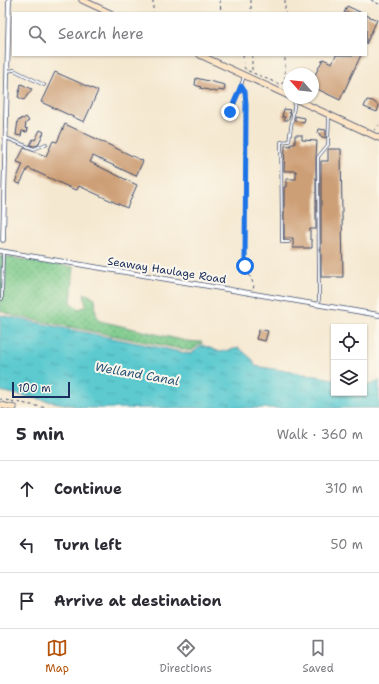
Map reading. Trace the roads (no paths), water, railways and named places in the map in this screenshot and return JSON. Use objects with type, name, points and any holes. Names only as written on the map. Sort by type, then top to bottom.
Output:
[{"type":"street","points":[[3,240],[9,0]]},
{"type":"street","points":[[82,0],[108,12]]},
{"type":"street","points":[[202,56],[283,93]]},
{"type":"street","points":[[306,104],[379,138]]},
{"type":"street","name":"Seaway Haulage Road","points":[[2,252],[379,315]]},
{"type":"street","points":[[0,405],[14,408]]},
{"type":"lane","points":[[8,71],[14,70],[44,85]]},
{"type":"lane","points":[[230,112],[244,75]]},
{"type":"lane","points":[[289,242],[282,242],[281,142],[288,141],[293,104]]},
{"type":"lane","points":[[318,305],[320,299],[318,157],[328,145],[329,115]]},
{"type":"lane","points":[[6,138],[34,149],[46,144]]},
{"type":"lane","points":[[2,252],[2,299]]},
{"type":"water","name":"Welland Canal","points":[[0,315],[191,354],[202,345],[220,352],[239,348],[253,360],[255,366],[331,379],[331,396],[367,396],[367,384],[371,385],[379,380],[379,408],[83,408],[0,391]]}]
